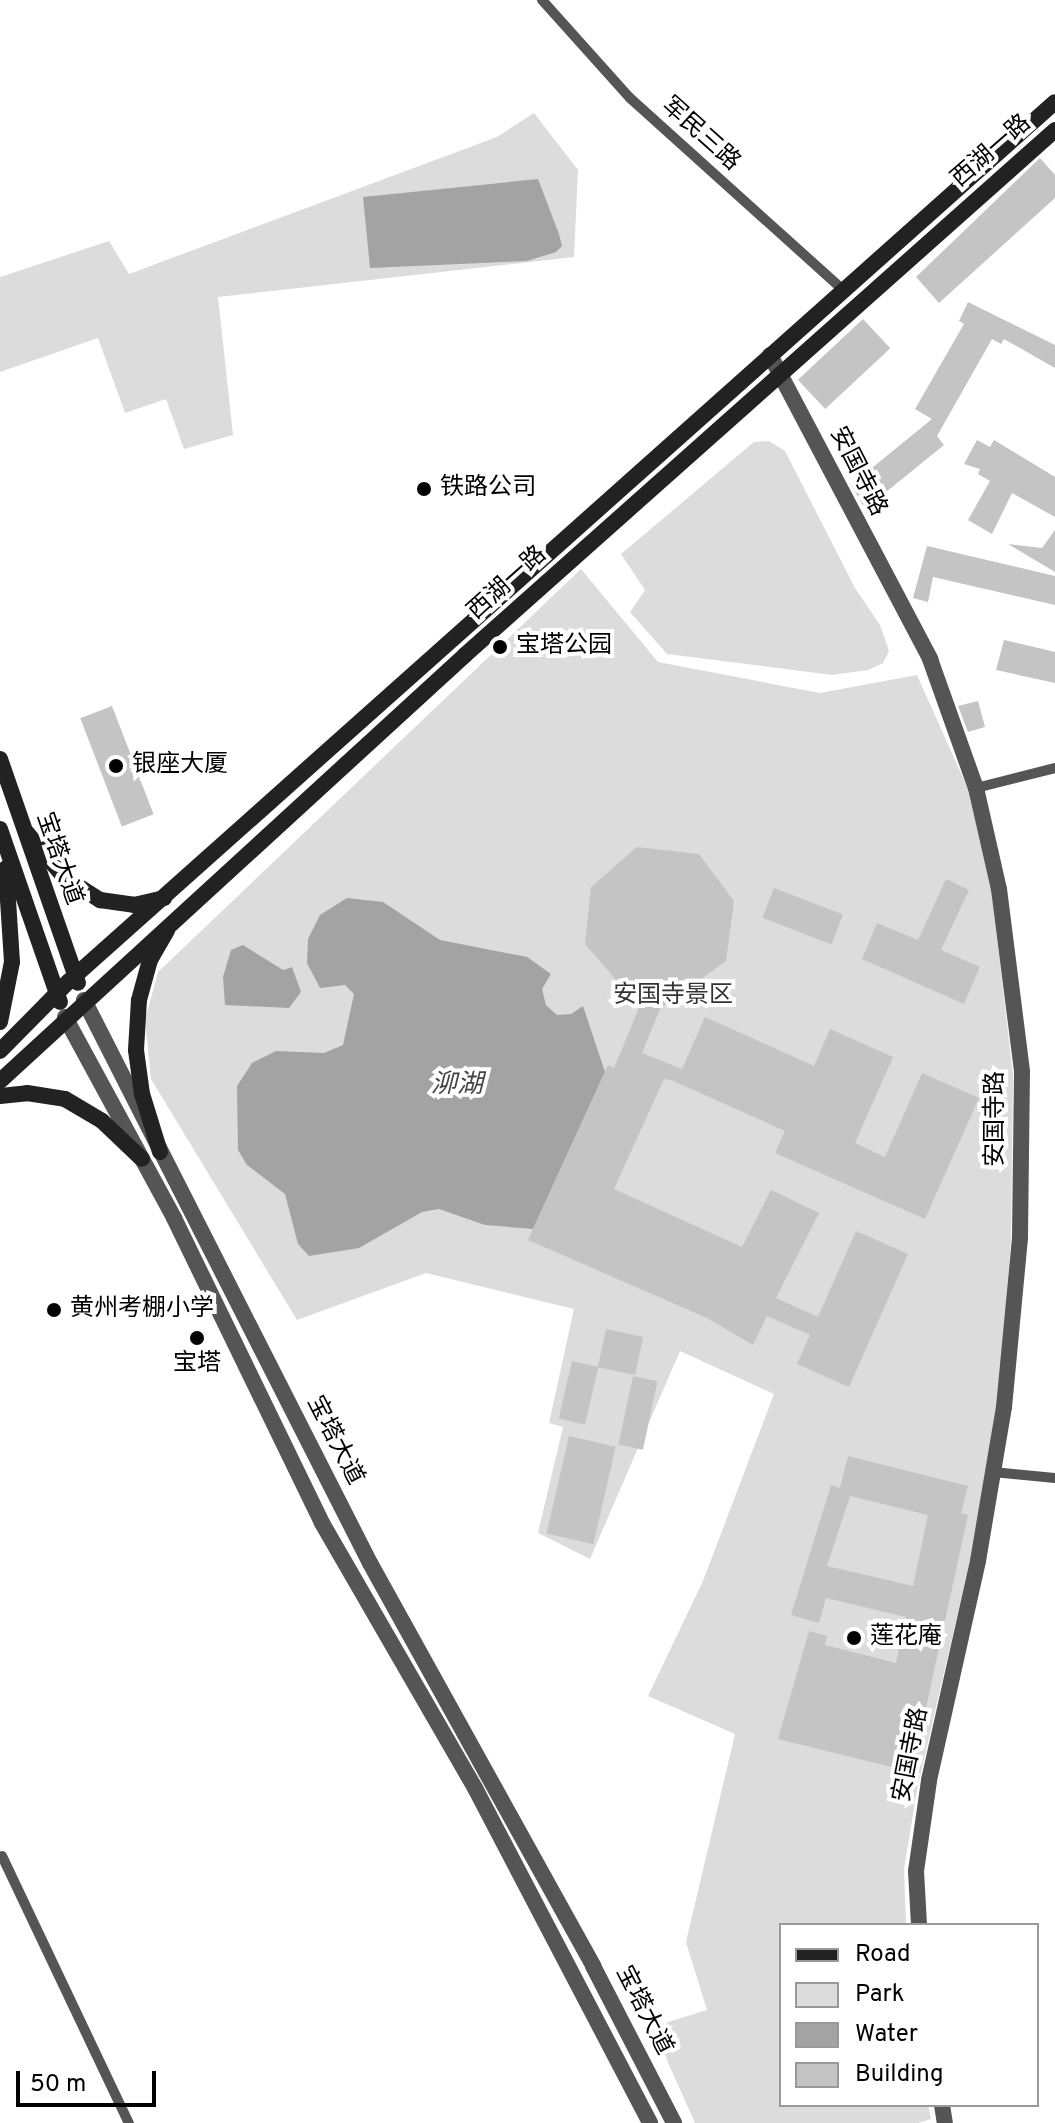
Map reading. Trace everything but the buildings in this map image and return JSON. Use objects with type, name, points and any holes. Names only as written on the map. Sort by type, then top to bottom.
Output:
[{"type":"main road","name":"西湖一路","points":[[0,1051],[75,976],[1055,102]]},
{"type":"main road","name":"西湖一路","points":[[0,1081],[65,1017],[780,373],[1055,130]]},
{"type":"main road","name":"宝塔大道","points":[[0,759],[84,1000]]},
{"type":"main road","points":[[21,826],[64,877],[100,900],[134,905],[165,898]]},
{"type":"main road","points":[[0,830],[12,962],[0,1022]]},
{"type":"main road","name":"宝塔大道","points":[[0,830],[65,1017]]},
{"type":"main road","points":[[160,1152],[142,1094],[136,1037],[150,960],[176,917]]},
{"type":"main road","points":[[0,1096],[27,1093],[65,1099],[102,1121],[142,1159]]},
{"type":"street","name":"安国寺路","points":[[770,355],[930,659],[976,788],[999,889],[1022,1072],[1020,1238],[993,1472],[929,1781],[916,1871],[919,1923]]},
{"type":"street","name":"宝塔大道","points":[[84,1000],[370,1563],[593,1966],[674,2123]]},
{"type":"street","name":"宝塔大道","points":[[65,1017],[142,1159],[322,1523],[475,1788],[650,2123]]},
{"type":"lane","name":"军民三路","points":[[542,0],[630,98],[842,289]]},
{"type":"lane","points":[[976,788],[1055,768]]},
{"type":"lane","points":[[993,1472],[1055,1478]]},
{"type":"lane","points":[[2,1856],[129,2123]]},
{"type":"green space","points":[[534,113],[578,170],[574,257],[218,297],[233,435],[184,449],[166,399],[125,413],[98,338],[0,372],[0,277],[109,241],[129,274],[497,137]]},
{"type":"green space","points":[[769,441],[785,451],[855,588],[880,625],[889,651],[883,663],[868,670],[832,675],[667,654],[630,612],[645,590],[621,554],[754,442]]},
{"type":"green space","name":"安国寺景区","points":[[581,569],[658,662],[820,693],[917,675],[968,789],[992,894],[1013,1075],[1011,1240],[998,1403],[969,1564],[917,1790],[904,1869],[906,1923],[779,1923],[779,2107],[928,2107],[931,2119],[918,2123],[695,2123],[652,2027],[707,2010],[686,1942],[735,1734],[648,1696],[703,1581],[774,1394],[680,1351],[590,1559],[538,1533],[563,1427],[549,1423],[574,1309],[426,1273],[297,1320],[151,1079],[145,1020],[158,972]]},
{"type":"water","points":[[538,179],[562,246],[556,252],[527,261],[370,268],[363,197]]},
{"type":"water","name":"泖湖","points":[[347,898],[383,902],[440,940],[527,957],[551,974],[542,989],[546,1005],[557,1015],[571,1014],[583,1006],[605,1072],[533,1229],[485,1225],[439,1209],[422,1212],[359,1248],[309,1256],[298,1244],[285,1194],[247,1165],[238,1150],[237,1086],[252,1063],[276,1051],[324,1053],[343,1045],[354,994],[345,985],[320,988],[307,963],[308,939],[320,915]]},
{"type":"water","points":[[243,945],[283,970],[292,967],[301,992],[289,1008],[225,1005],[223,977],[231,950]]},
{"type":"place","name":"铁路公司","points":[[424,489]]},
{"type":"place","name":"宝塔公园","points":[[500,647]]},
{"type":"place","name":"银座大厦","points":[[116,766]]},
{"type":"place","name":"黄州考棚小学","points":[[54,1310]]},
{"type":"place","name":"宝塔","points":[[197,1338]]},
{"type":"place","name":"莲花庵","points":[[854,1638]]}]
